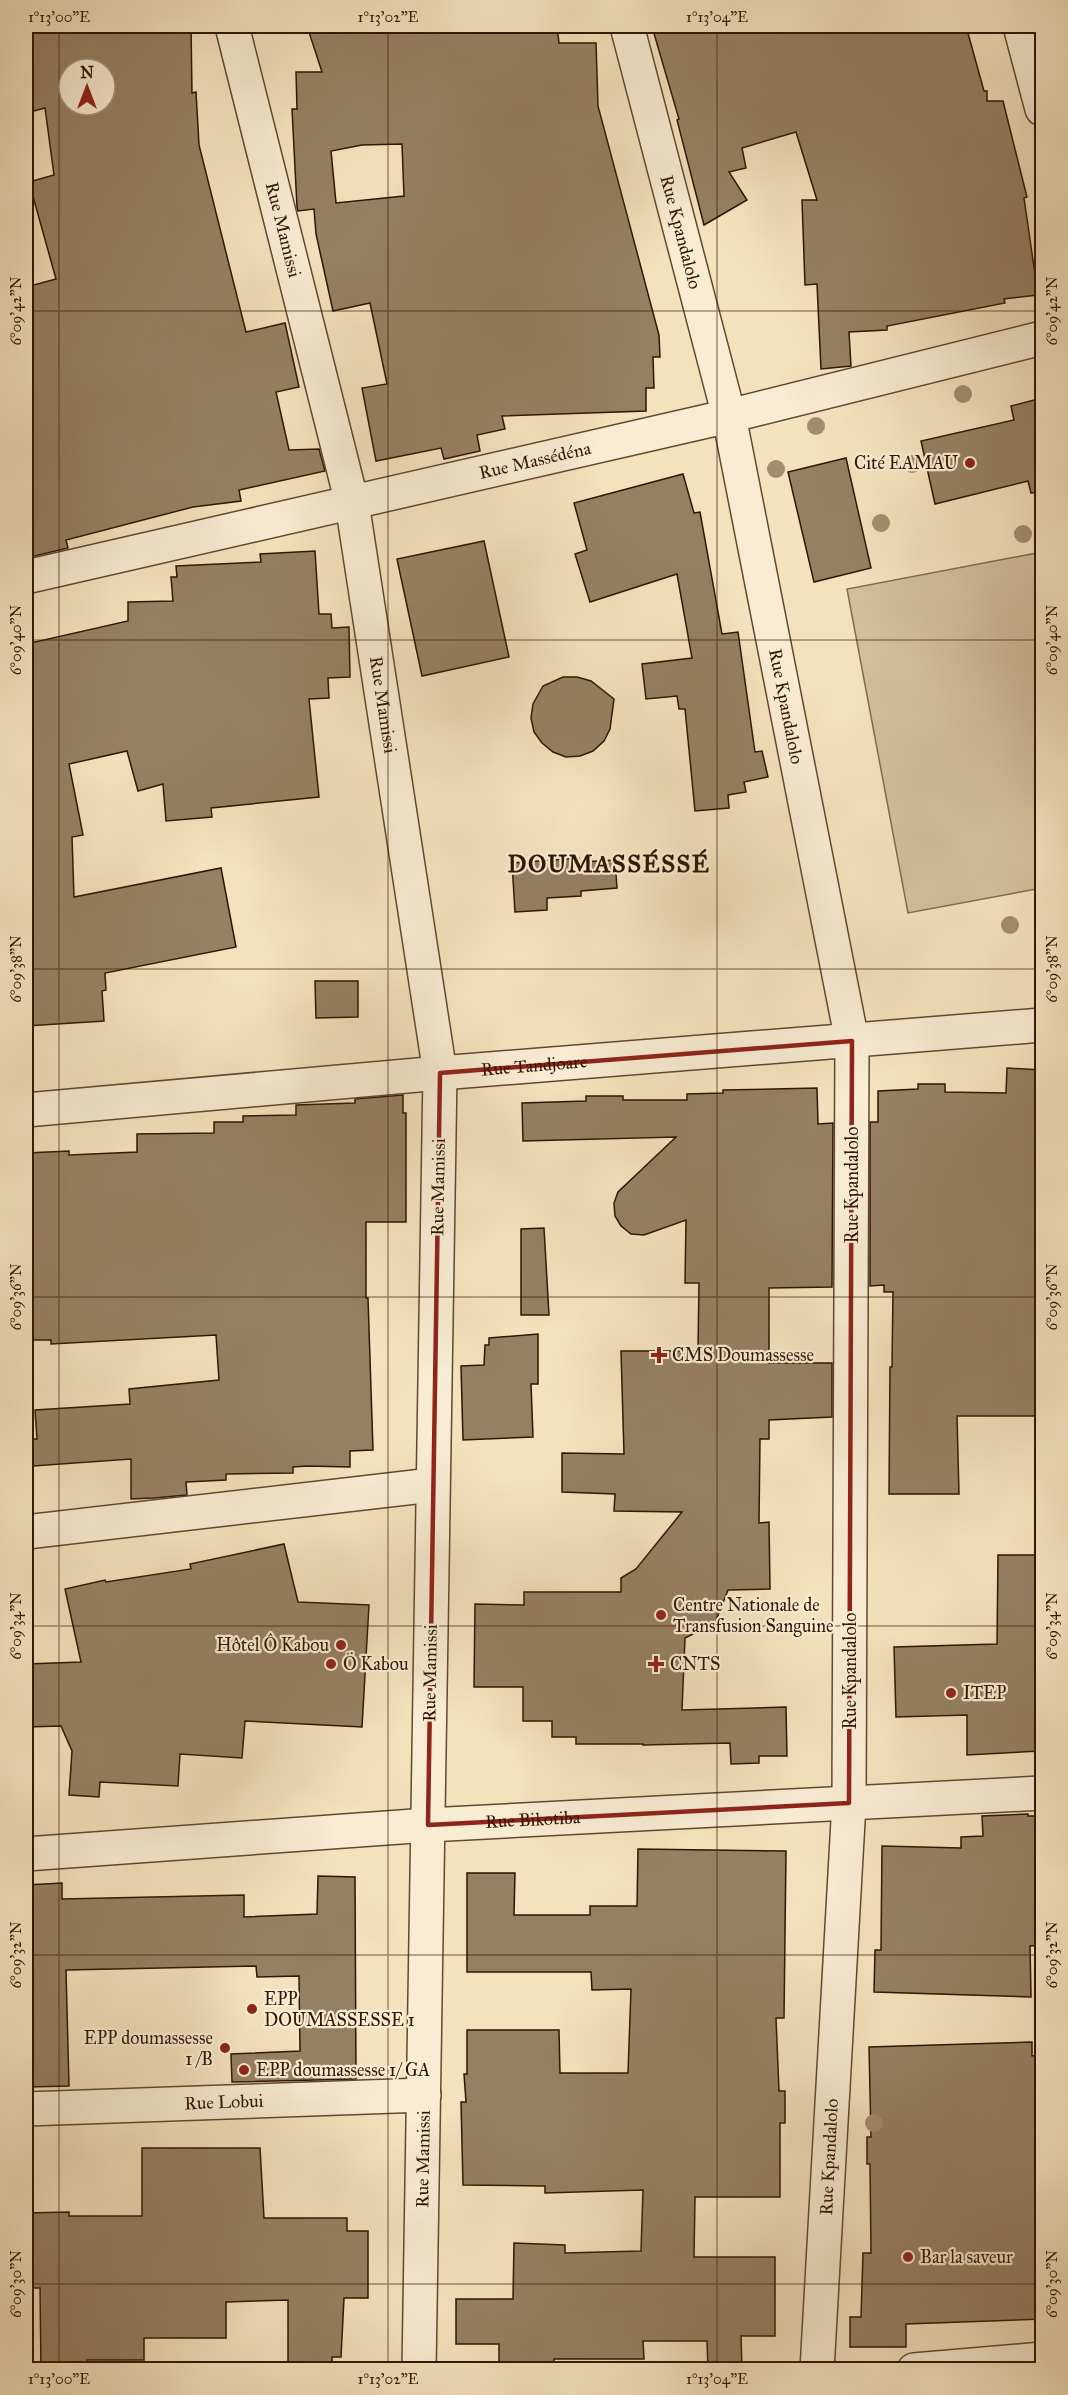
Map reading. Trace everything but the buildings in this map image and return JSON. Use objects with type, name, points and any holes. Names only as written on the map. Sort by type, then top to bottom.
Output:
[{"type":"street","name":"Rue Mamissi","points":[[232,26],[352,503],[440,1072],[419,2370]]},
{"type":"street","name":"Rue Kpandalolo","points":[[627,26],[729,416],[852,1041],[849,1803],[817,2370]]},
{"type":"street","points":[[1020,26],[1042,109]]},
{"type":"street","name":"Rue Massédéna","points":[[26,577],[729,416],[1042,339]]},
{"type":"street","name":"Rue Tandjoare","points":[[26,1110],[440,1072],[1042,1025]]},
{"type":"street","points":[[26,1532],[432,1485]]},
{"type":"street","name":"Rue Bikotiba","points":[[26,1854],[428,1825],[1042,1793]]},
{"type":"street","name":"Rue Lobui","points":[[26,2109],[424,2095]]},
{"type":"street","points":[[914,2370],[1042,2359]]},
{"type":"highlighted area","points":[[852,1041],[849,1803],[428,1825],[440,1073]]},
{"type":"shaded area","points":[[1042,552],[1042,888],[908,913],[847,589]]},
{"type":"place","name":"Cité EAMAU","points":[[970,463]]},
{"type":"place","name":"CMS Doumassesse","points":[[659,1355]]},
{"type":"place","name":"Centre Nationale de Transfusion Sanguine","points":[[661,1615]]},
{"type":"place","name":"Hôtel Ô Kabou","points":[[341,1645]]},
{"type":"place","name":"Ö Kabou","points":[[331,1664]]},
{"type":"place","name":"CNTS","points":[[656,1664]]},
{"type":"place","name":"ITEP","points":[[951,1693]]},
{"type":"place","name":"EPP DOUMASSESSE 1","points":[[252,2009]]},
{"type":"place","name":"EPP doumassesse 1 /B","points":[[225,2048]]},
{"type":"place","name":"EPP doumassesse 1/ GA","points":[[244,2070]]},
{"type":"place","name":"Bar la saveur","points":[[908,2257]]},
{"type":"district","name":"DOUMASSÉSSÉ","points":[[609,864]]}]
